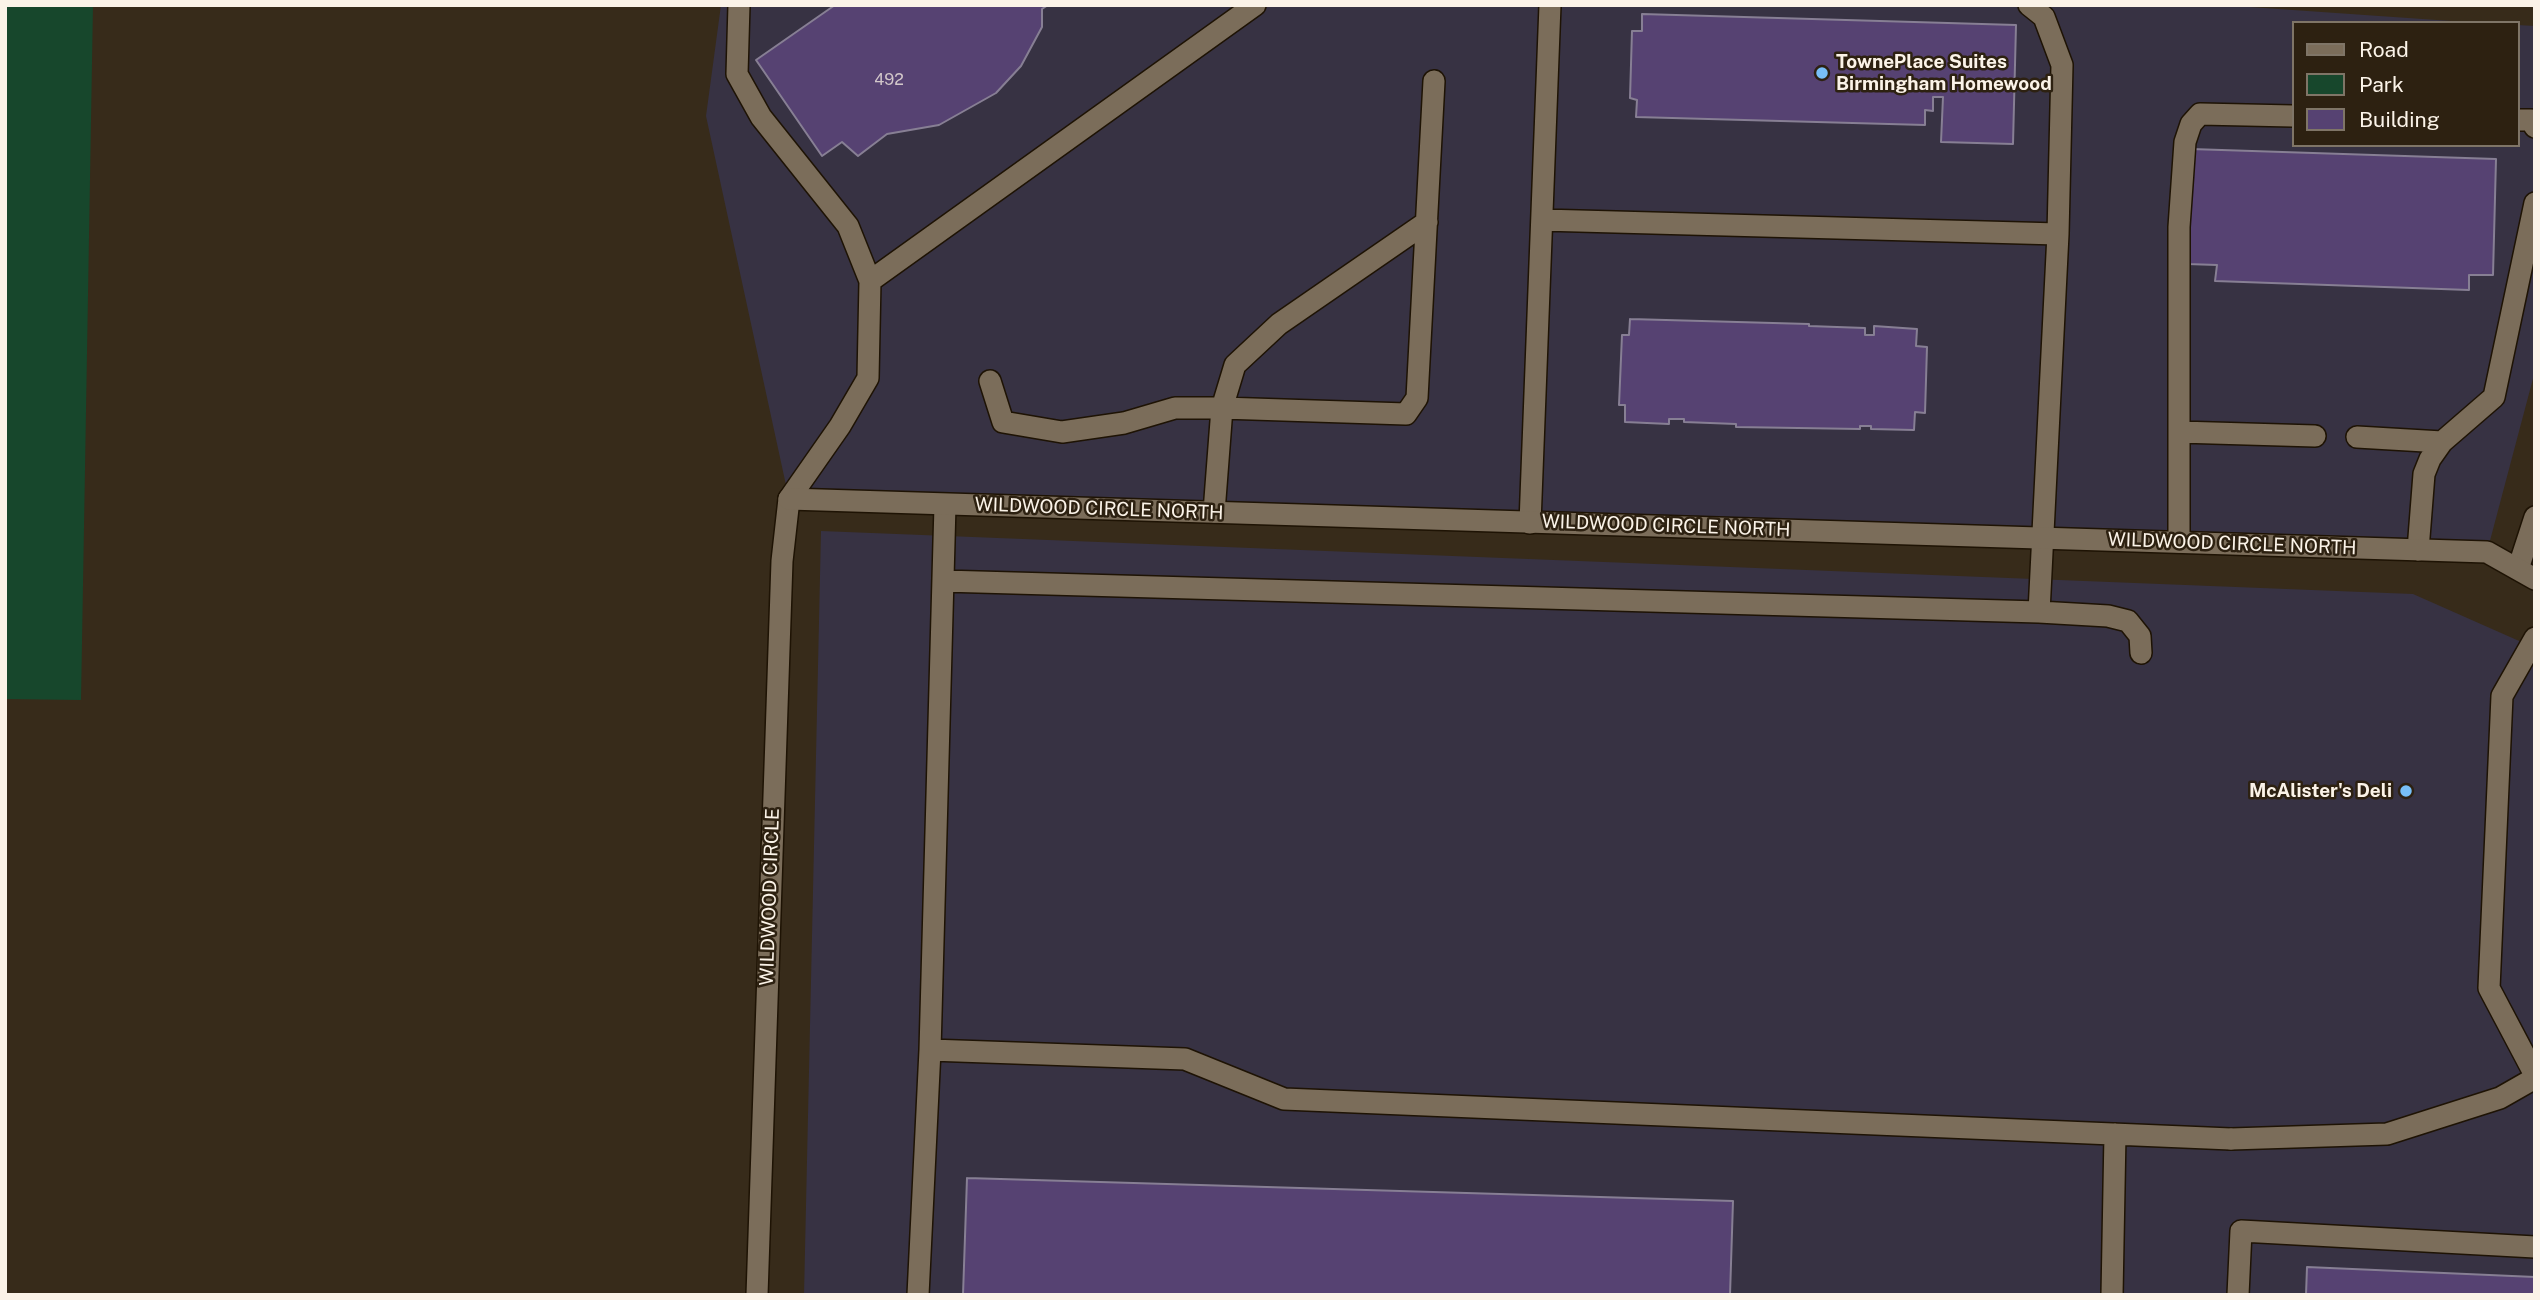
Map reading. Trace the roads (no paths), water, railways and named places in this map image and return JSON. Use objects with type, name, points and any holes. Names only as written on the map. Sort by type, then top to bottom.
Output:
[{"type":"street","points":[[739,5],[737,74],[761,117],[848,226],[870,281],[868,378],[840,426],[789,499]]},
{"type":"street","points":[[870,281],[1255,5]]},
{"type":"street","points":[[1530,523],[1550,5]]},
{"type":"street","points":[[2029,5],[2044,17],[2062,65],[2059,234],[2039,612]]},
{"type":"street","points":[[990,381],[1003,422],[1062,432],[1124,423],[1175,408],[1406,414],[1417,398],[1434,81]]},
{"type":"street","points":[[2179,542],[2179,228],[2185,142],[2190,124],[2200,114],[2292,116]]},
{"type":"street","points":[[2519,120],[2530,120],[2535,127]]},
{"type":"street","points":[[2418,550],[2424,474],[2430,459],[2442,442],[2494,397],[2535,203]]},
{"type":"street","points":[[1542,220],[2059,234]]},
{"type":"street","points":[[1214,512],[1222,408],[1236,365],[1279,324],[1427,222]]},
{"type":"street","points":[[2179,432],[2315,436]]},
{"type":"street","points":[[2357,437],[2442,442]]},
{"type":"street","name":"WILDWOOD CIRCLE NORTH","points":[[789,499],[2487,552],[2526,574]]},
{"type":"street","name":"WILDWOOD CIRCLE","points":[[757,1295],[782,561],[789,499]]},
{"type":"street","points":[[918,1295],[930,1050],[945,505]]},
{"type":"street","points":[[2526,574],[2535,517]]},
{"type":"street","points":[[943,581],[2108,616],[2128,621],[2140,636],[2141,653]]},
{"type":"street","points":[[930,1050],[1185,1059],[1284,1099],[2231,1139],[2386,1134],[2500,1098],[2535,1077],[2489,988],[2502,696],[2535,638]]},
{"type":"street","points":[[2112,1295],[2115,1134]]},
{"type":"street","points":[[2238,1295],[2241,1231],[2535,1247]]},
{"type":"place","name":"TownePlace Suites Birmingham Homewood","points":[[1822,73]]},
{"type":"place","name":"McAlister's Deli","points":[[2406,791]]}]
